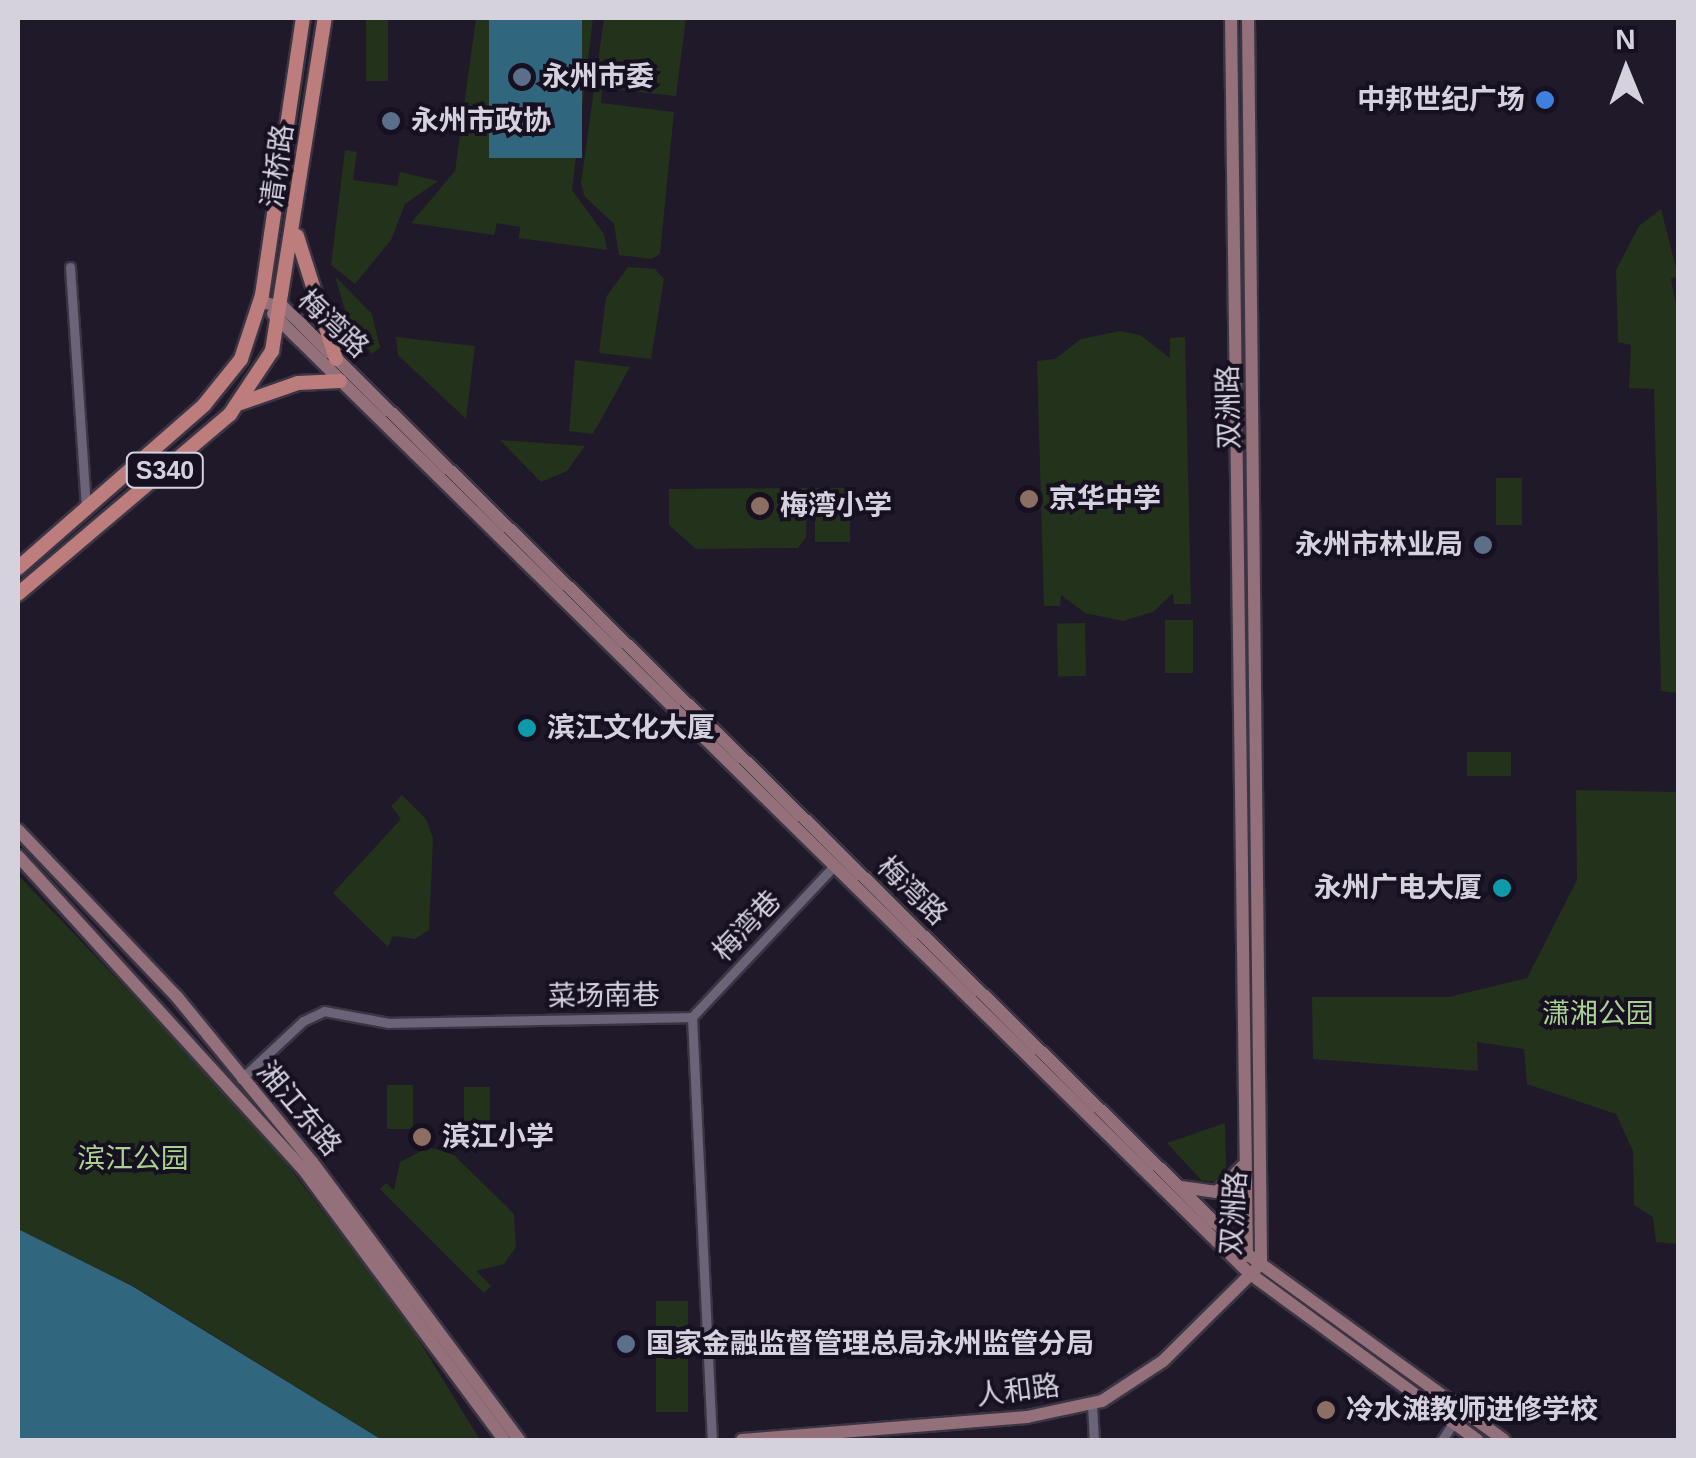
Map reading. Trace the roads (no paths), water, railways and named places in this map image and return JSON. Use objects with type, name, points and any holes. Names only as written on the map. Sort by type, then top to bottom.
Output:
[{"type":"main road","name":"清桥路","points":[[260,302],[303,18]]},
{"type":"main road","name":"清桥路","points":[[282,314],[325,18]]},
{"type":"main road","name":"双洲路","points":[[1231,18],[1247,1254],[1255,1269]]},
{"type":"main road","name":"双洲路","points":[[1248,18],[1262,1107],[1255,1269]]},
{"type":"main road","points":[[1232,58],[1249,58]]},
{"type":"main road","points":[[240,403],[337,369],[294,228]]},
{"type":"main road","name":"梅湾路","points":[[260,302],[282,314],[834,866],[1255,1269],[1478,1440]]},
{"type":"main road","name":"S340","points":[[18,568],[225,383],[253,332],[260,302]]},
{"type":"main road","name":"S340","points":[[18,594],[240,403],[272,351],[282,314]]},
{"type":"main road","name":"梅湾路","points":[[337,369],[1247,1254]]},
{"type":"main road","name":"湘江东路","points":[[18,830],[177,997],[312,1162],[519,1440]]},
{"type":"main road","name":"湘江东路","points":[[18,856],[303,1169],[504,1440]]},
{"type":"main road","points":[[1245,1107],[1262,1107]]},
{"type":"main road","points":[[1174,1184],[1217,1192],[1238,1178],[1246,1158]]},
{"type":"main road","name":"梅湾路","points":[[1255,1269],[1504,1440]]},
{"type":"main road","name":"人和路","points":[[742,1440],[1027,1417],[1092,1404],[1163,1361],[1255,1269]]},
{"type":"street","points":[[70,267],[86,508]]},
{"type":"street","name":"梅湾巷","points":[[692,1017],[834,866]]},
{"type":"street","name":"菜场南巷","points":[[241,1079],[304,1021],[324,1011],[389,1023],[692,1017],[712,1440]]},
{"type":"street","points":[[1092,1404],[1094,1440]]},
{"type":"street","points":[[1442,1440],[1454,1423]]},
{"type":"water","points":[[489,18],[582,18],[582,158],[489,158]]},
{"type":"water","points":[[18,1229],[132,1286],[382,1440],[18,1440]]},
{"type":"place","name":"永州市委","points":[[522,77]]},
{"type":"place","name":"中邦世纪广场","points":[[1545,100]]},
{"type":"place","name":"永州市政协","points":[[391,121]]},
{"type":"place","name":"京华中学","points":[[1029,499]]},
{"type":"place","name":"梅湾小学","points":[[760,506]]},
{"type":"place","name":"永州市林业局","points":[[1483,545]]},
{"type":"place","name":"滨江文化大厦","points":[[527,728]]},
{"type":"place","name":"永州广电大厦","points":[[1502,888]]},
{"type":"place","name":"滨江小学","points":[[422,1137]]},
{"type":"place","name":"国家金融监督管理总局永州监管分局","points":[[626,1344]]},
{"type":"place","name":"冷水滩教师进修学校","points":[[1326,1410]]},
{"type":"park label","name":"潇湘公园","points":[[1598,1014]]},
{"type":"park label","name":"滨江公园","points":[[133,1159]]}]
